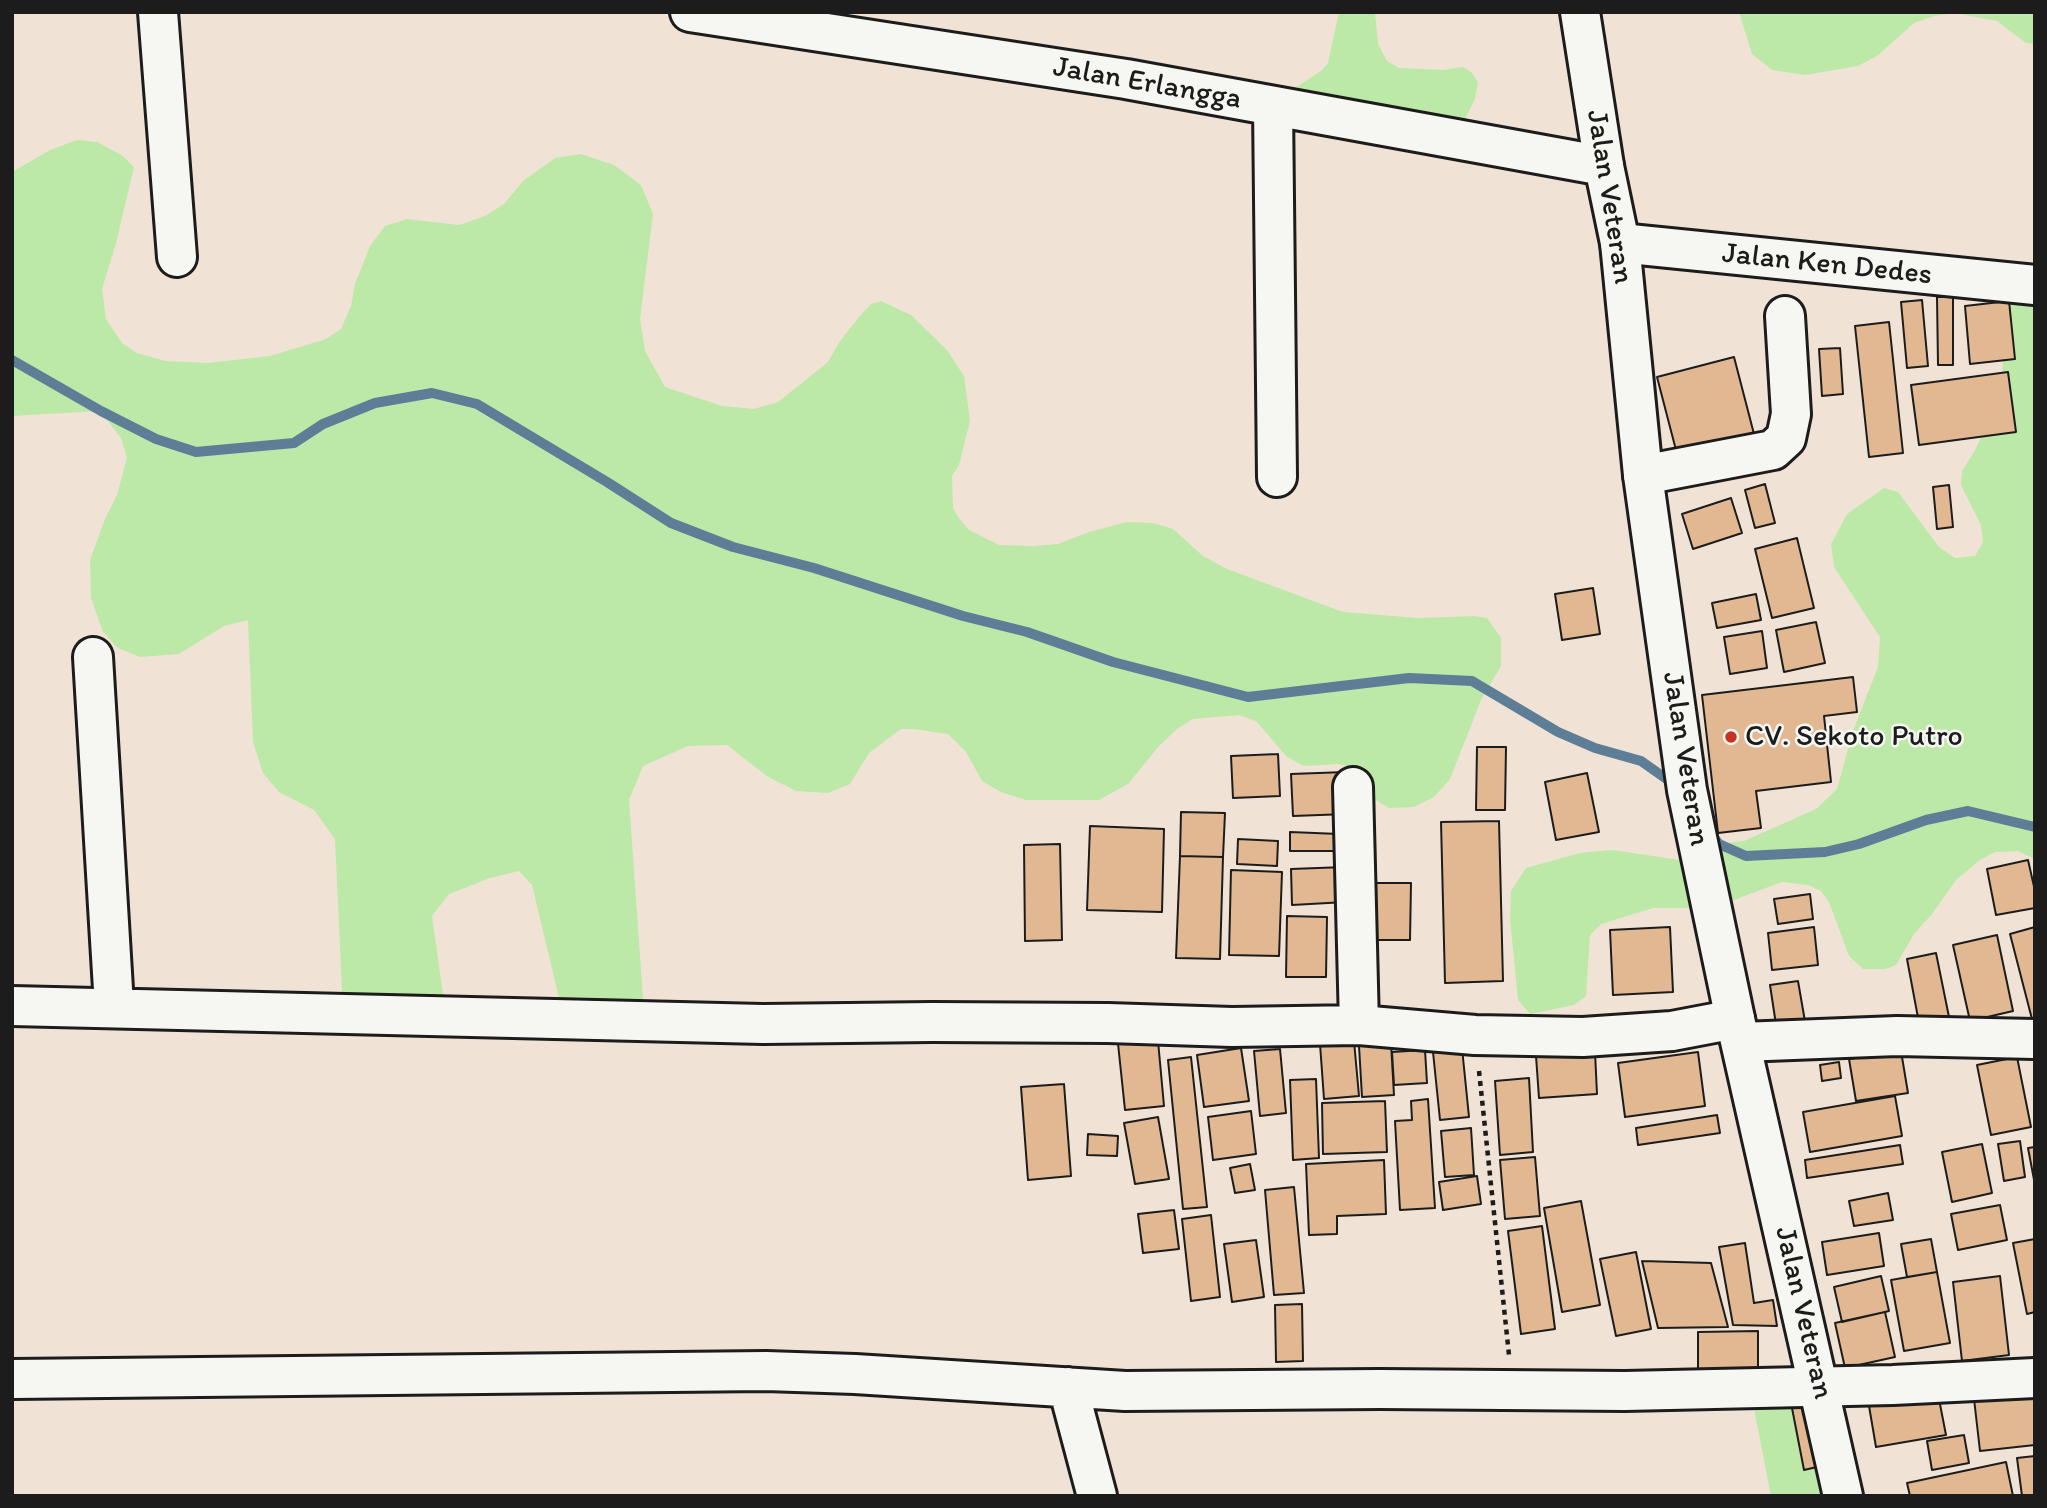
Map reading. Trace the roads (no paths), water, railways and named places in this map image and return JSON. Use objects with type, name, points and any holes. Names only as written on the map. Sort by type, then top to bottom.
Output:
[{"type":"street","points":[[158,12],[177,257]]},
{"type":"street","name":"Jalan Erlangga","points":[[690,12],[1126,79],[1604,166]]},
{"type":"street","name":"Jalan Veteran","points":[[1580,12],[1604,166],[1620,243],[1643,475],[1687,790],[1843,1496]]},
{"type":"street","points":[[1273,106],[1276,477]]},
{"type":"street","name":"Jalan Ken Dedes","points":[[1620,243],[2035,285]]},
{"type":"street","points":[[1643,475],[1773,450],[1786,438],[1791,414],[1785,316]]},
{"type":"street","points":[[93,657],[114,1006]]},
{"type":"street","points":[[1353,787],[1359,1025]]},
{"type":"street","points":[[12,1006],[114,1006],[763,1024],[932,1022],[1231,1027],[1359,1025],[1475,1035],[1583,1037],[1738,1030],[2035,1039]]},
{"type":"street","points":[[12,1379],[766,1371],[1138,1391],[1625,1391],[1893,1385],[2035,1378]]},
{"type":"street","points":[[1068,1387],[1097,1496]]},
{"type":"waterway","points":[[12,360],[156,439],[196,452],[294,443],[323,424],[375,403],[432,393],[477,404],[671,523],[733,547],[814,568],[963,616],[1027,632],[1113,662],[1248,697],[1409,678],[1472,681],[1558,732],[1595,748],[1641,761],[1675,788]]},
{"type":"waterway","points":[[1711,834],[1719,844],[1746,856],[1825,852],[1859,844],[1926,820],[1968,811],[2035,827]]},
{"type":"place","name":"CV. Sekoto Putro","points":[[1731,737]]}]
